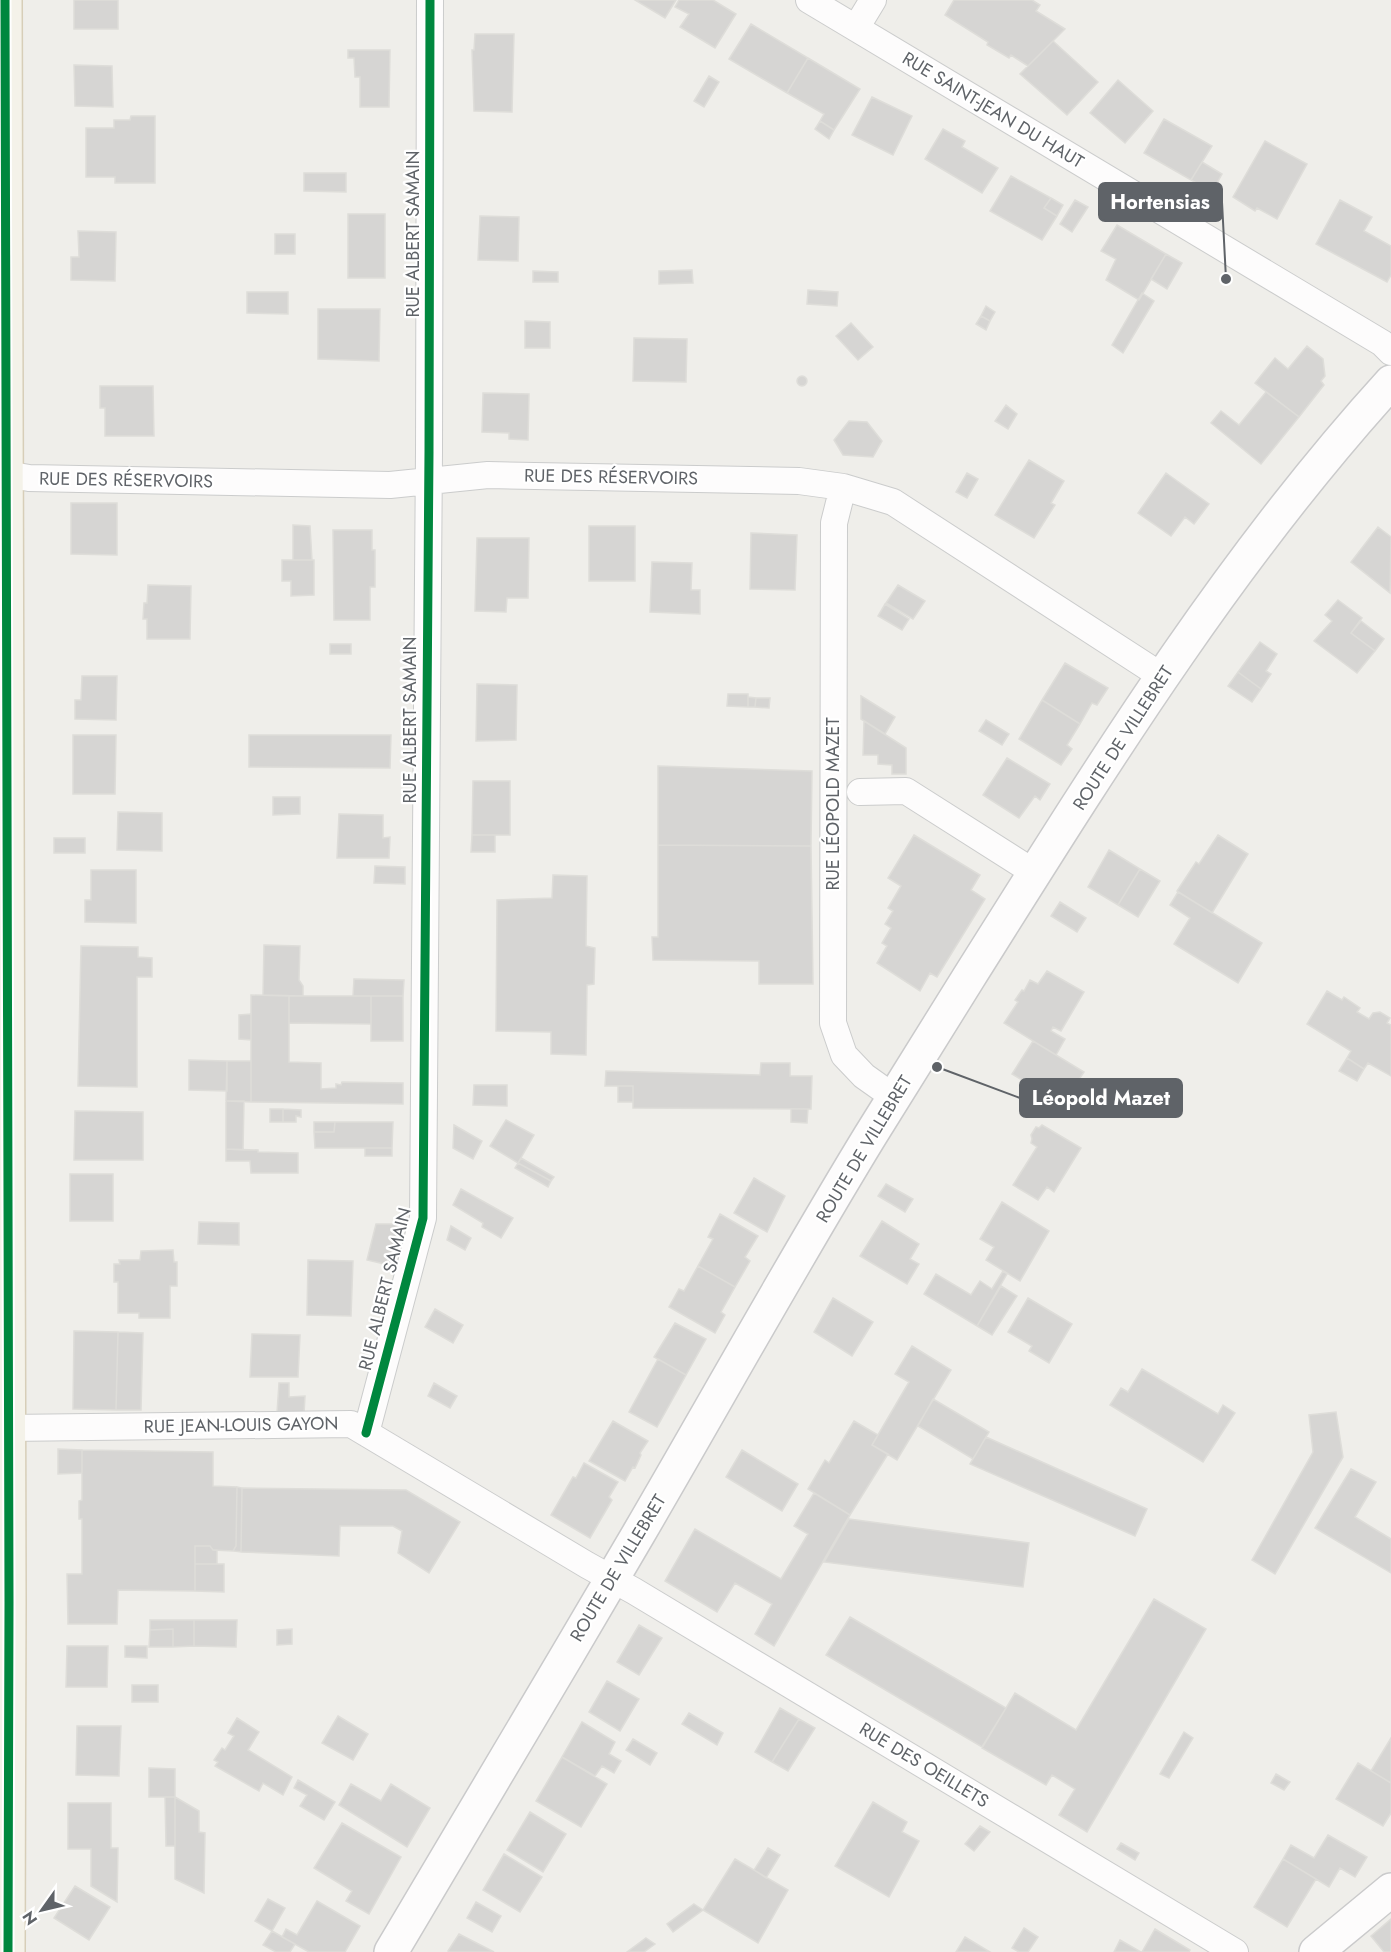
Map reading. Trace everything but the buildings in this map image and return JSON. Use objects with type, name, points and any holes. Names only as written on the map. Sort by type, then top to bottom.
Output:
[{"type":"main road","points":[[5,0],[4,1059],[8,1428],[8,1952]]},
{"type":"main road","name":"ROUTE DE VILLEBRET","points":[[391,1952],[870,1137],[1035,873],[1163,677],[1278,517],[1361,415],[1391,382]]},
{"type":"main road","points":[[1316,1952],[1391,1890]]},
{"type":"street","name":"RUE ALBERT SAMAIN","points":[[366,1433],[423,1218],[430,0]]},
{"type":"street","name":"RUE SAINT-JEAN DU HAUT","points":[[809,0],[1382,344],[1391,352]]},
{"type":"street","points":[[856,28],[873,0]]},
{"type":"street","name":"RUE DES RÉSERVOIRS","points":[[6,474],[29,478],[378,484],[500,475],[799,481],[843,487],[893,502],[1163,677]]},
{"type":"street","name":"RUE LÉOPOLD MAZET","points":[[843,487],[834,523],[833,1023],[844,1055],[864,1076],[895,1098]]},
{"type":"street","points":[[860,792],[906,791],[1035,873]]},
{"type":"street","name":"RUE JEAN-LOUIS GAYON","points":[[8,1428],[351,1424],[612,1578]]},
{"type":"street","name":"RUE DES OEILLETS","points":[[612,1578],[1235,1952]]},
{"type":"cycle path","points":[[5,0],[8,1952]]},
{"type":"cycle path","points":[[366,1433],[423,1218],[430,0]]},
{"type":"place","name":"Hortensias","points":[[1226,279]]},
{"type":"place","name":"Léopold Mazet","points":[[937,1067]]}]
